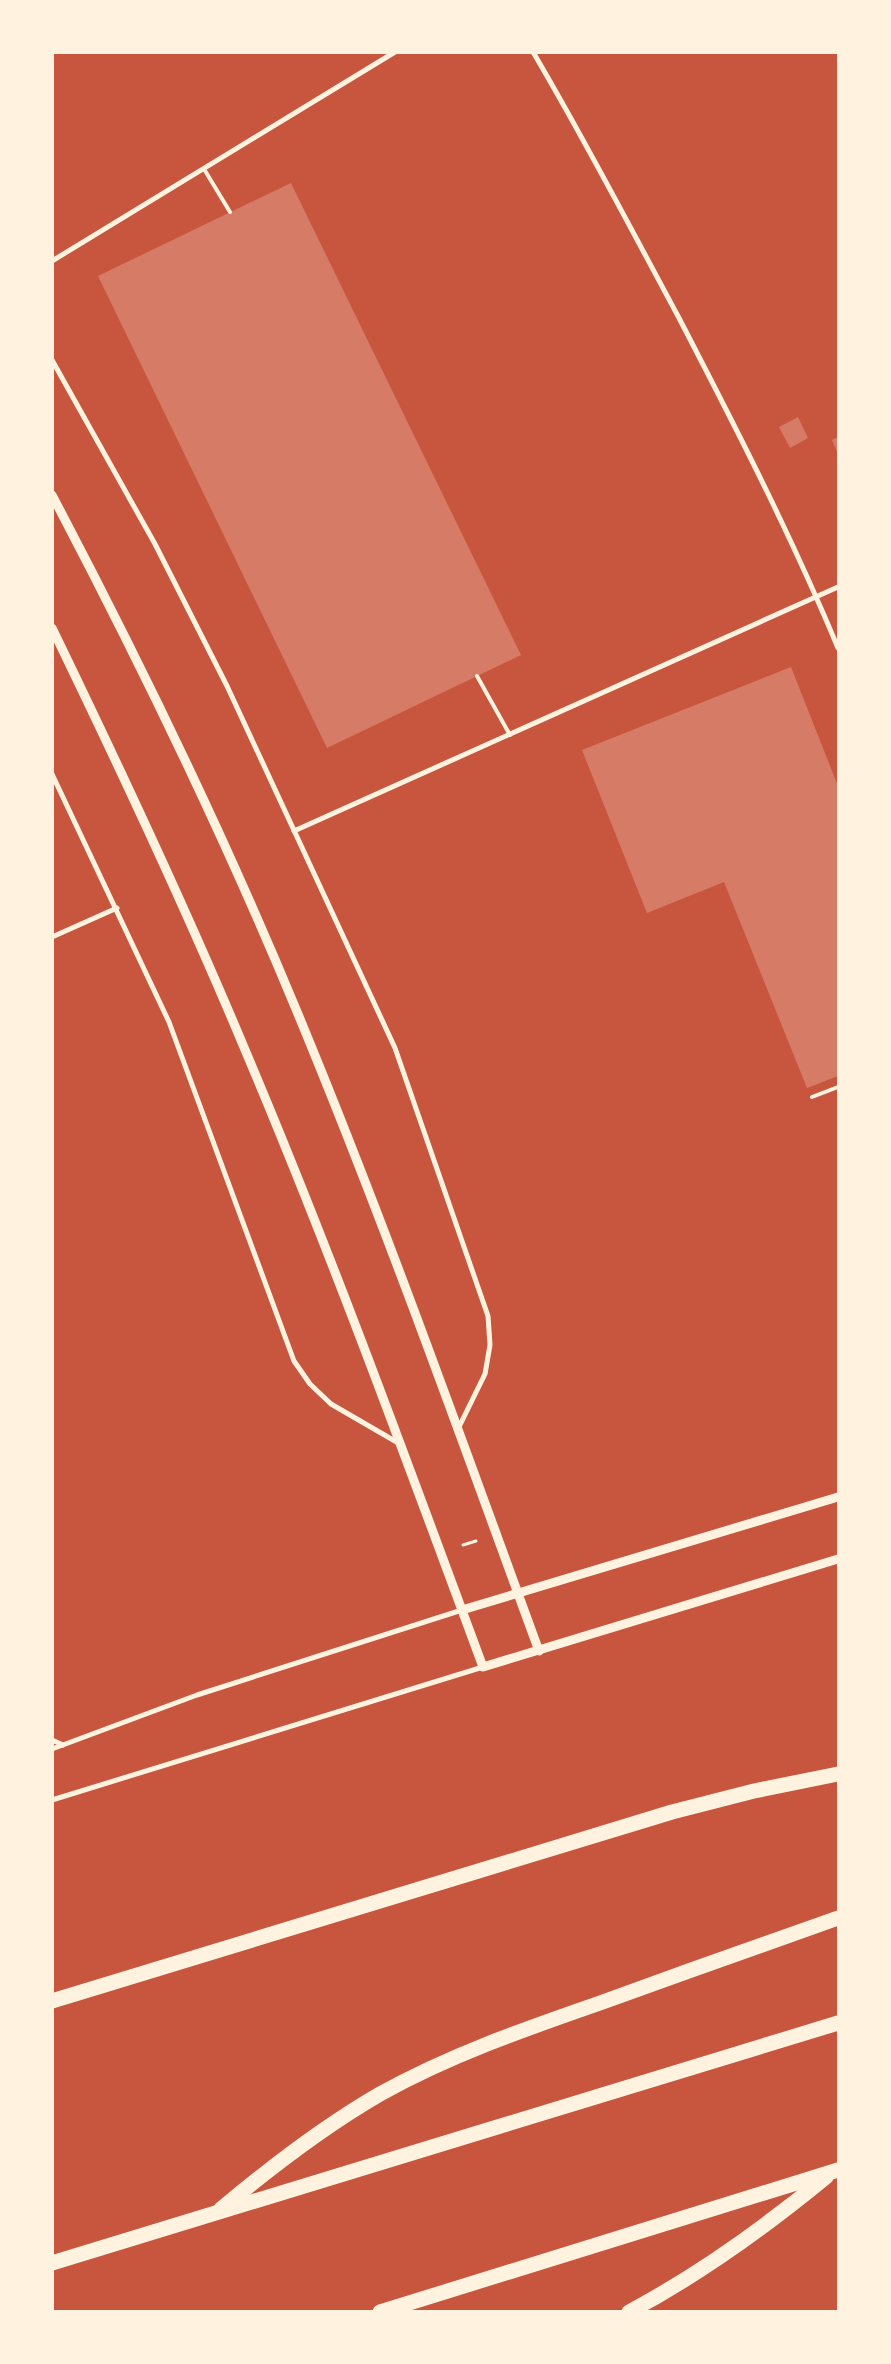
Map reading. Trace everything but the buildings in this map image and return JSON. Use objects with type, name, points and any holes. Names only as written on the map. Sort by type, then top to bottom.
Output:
[{"type":"highway","points":[[52,2001],[672,1812],[754,1791],[838,1774]]},
{"type":"highway","points":[[215,2214],[267,2170],[322,2130],[380,2094],[438,2064],[498,2038],[838,1918]]},
{"type":"highway","points":[[52,2263],[838,2023]]},
{"type":"highway","points":[[380,2312],[836,2171]]},
{"type":"highway","points":[[629,2312],[662,2295],[721,2258],[836,2171]]},
{"type":"street","points":[[52,261],[395,52]]},
{"type":"street","points":[[533,52],[585,141],[735,425],[817,597],[838,648]]},
{"type":"street","points":[[52,360],[155,544],[227,686],[395,1048],[488,1316],[490,1345],[485,1374],[458,1430]]},
{"type":"street","points":[[52,495],[106,596],[236,870],[305,1032],[458,1430],[539,1652]]},
{"type":"street","points":[[294,831],[838,587]]},
{"type":"street","points":[[52,628],[154,842],[243,1045],[302,1187],[402,1446],[483,1668]]},
{"type":"street","points":[[52,774],[117,908],[169,1022],[294,1361],[310,1384],[331,1404],[402,1446]]},
{"type":"street","points":[[52,937],[117,908]]},
{"type":"street","points":[[52,1749],[197,1695],[462,1610],[838,1497]]},
{"type":"street","points":[[52,1800],[838,1559]]},
{"type":"street","points":[[52,1740],[63,1745]]},
{"type":"lane","points":[[204,168],[230,212]]},
{"type":"lane","points":[[477,676],[510,735]]},
{"type":"lane","points":[[812,1097],[838,1087]]},
{"type":"path","points":[[441,1552],[496,1535]]}]
